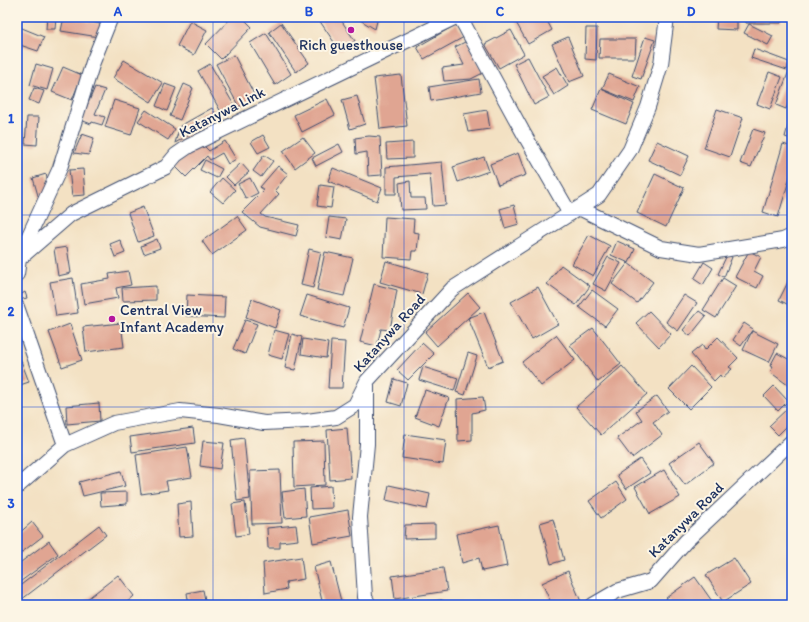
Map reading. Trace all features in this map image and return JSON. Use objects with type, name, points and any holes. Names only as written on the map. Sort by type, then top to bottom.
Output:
[{"type":"street","points":[[17,274],[18,257],[60,168],[93,62],[111,17]]},
{"type":"street","name":"Katanywa Link","points":[[18,257],[71,214],[166,167],[176,156],[189,146],[456,17]]},
{"type":"street","points":[[460,17],[524,134],[574,211],[661,248],[699,254],[782,240],[792,236]]},
{"type":"street","name":"Katanywa Road","points":[[17,487],[64,445],[114,423],[180,411],[220,415],[264,423],[307,421],[336,417],[355,405],[367,381],[452,289],[599,195],[630,150],[648,107],[661,64],[667,17]]},
{"type":"street","points":[[17,307],[64,445]]},
{"type":"street","points":[[367,381],[367,444],[360,518],[365,597],[369,605]]},
{"type":"street","name":"Katanywa Road","points":[[594,605],[617,591],[651,581],[686,541],[792,441]]},
{"type":"building","points":[[47,17],[56,17],[55,29],[46,29]]},
{"type":"building","points":[[64,17],[107,25],[105,38],[61,31]]},
{"type":"building","points":[[232,17],[242,17],[252,27],[221,59],[206,44]]},
{"type":"building","points":[[317,17],[339,17],[355,41],[340,51]]},
{"type":"building","points":[[362,17],[378,17],[375,29],[360,20]]},
{"type":"building","points":[[513,17],[545,17],[552,30],[528,44]]},
{"type":"building","points":[[717,17],[737,17],[737,30],[716,29]]},
{"type":"building","points":[[746,17],[781,17],[781,23],[746,23]]},
{"type":"building","points":[[190,21],[207,30],[194,55],[177,46]]},
{"type":"building","points":[[281,23],[309,63],[296,72],[269,32]]},
{"type":"building","points":[[457,24],[464,37],[424,59],[417,47]]},
{"type":"building","points":[[749,24],[773,36],[768,45],[744,33]]},
{"type":"building","points":[[17,26],[44,37],[38,51],[17,44]]},
{"type":"building","points":[[586,28],[597,28],[596,60],[585,59]]},
{"type":"building","points":[[511,30],[524,54],[499,68],[485,44]]},
{"type":"building","points":[[266,33],[291,74],[275,85],[250,43]]},
{"type":"building","points":[[568,37],[584,76],[569,82],[552,44]]},
{"type":"building","points":[[645,37],[655,40],[641,79],[632,76]]},
{"type":"building","points":[[600,39],[636,39],[635,58],[599,58]]},
{"type":"building","points":[[467,41],[483,73],[471,79],[444,81],[442,68],[464,65],[455,47]]},
{"type":"building","points":[[754,49],[789,62],[787,70],[751,58]]},
{"type":"building","points":[[234,55],[256,98],[239,107],[216,64]]},
{"type":"building","points":[[528,57],[549,97],[534,105],[514,64]]},
{"type":"building","points":[[124,60],[163,83],[151,102],[113,78]]},
{"type":"building","points":[[36,64],[53,69],[47,90],[30,85]]},
{"type":"building","points":[[210,64],[234,105],[221,112],[198,71]]},
{"type":"building","points":[[63,67],[82,75],[72,100],[52,92]]},
{"type":"building","points":[[557,67],[568,86],[554,95],[542,76]]},
{"type":"building","points":[[790,68],[792,69],[792,94],[786,109],[776,105]]},
{"type":"building","points":[[769,72],[782,77],[770,109],[757,104]]},
{"type":"building","points":[[609,74],[640,87],[634,102],[602,89]]},
{"type":"building","points":[[401,75],[407,126],[380,129],[374,78]]},
{"type":"building","points":[[479,79],[481,92],[431,101],[429,87]]},
{"type":"building","points":[[165,84],[176,88],[167,111],[156,106]]},
{"type":"building","points":[[184,84],[193,88],[180,120],[170,116]]},
{"type":"building","points":[[95,87],[105,90],[95,114],[105,117],[102,125],[92,122],[91,124],[81,120]]},
{"type":"building","points":[[34,88],[44,91],[39,104],[29,100]]},
{"type":"building","points":[[601,89],[634,104],[626,124],[592,110]]},
{"type":"building","points":[[357,96],[365,124],[350,129],[342,100]]},
{"type":"building","points":[[327,99],[335,115],[302,132],[294,115]]},
{"type":"building","points":[[114,100],[140,108],[131,135],[105,127]]},
{"type":"building","points":[[212,108],[218,118],[175,143],[180,126]]},
{"type":"building","points":[[717,109],[743,118],[730,157],[704,148]]},
{"type":"building","points":[[146,110],[175,129],[168,140],[138,121]]},
{"type":"building","points":[[487,110],[490,129],[468,132],[464,114]]},
{"type":"building","points":[[27,117],[39,117],[37,145],[25,144]]},
{"type":"building","points":[[788,126],[792,127],[792,139],[785,137]]},
{"type":"building","points":[[753,129],[765,133],[751,167],[740,163]]},
{"type":"building","points":[[82,134],[94,138],[89,155],[74,153]]},
{"type":"building","points":[[263,135],[270,147],[258,153],[251,142]]},
{"type":"building","points":[[369,136],[380,137],[382,175],[368,176],[367,152],[356,154],[355,138]]},
{"type":"building","points":[[303,137],[315,153],[295,168],[283,151]]},
{"type":"building","points":[[225,141],[236,159],[228,164],[222,153],[210,160],[207,156],[186,177],[175,166],[200,142],[209,151]]},
{"type":"building","points":[[657,141],[689,156],[680,175],[648,160]]},
{"type":"building","points":[[413,142],[413,158],[387,159],[386,144]]},
{"type":"building","points":[[339,144],[343,152],[316,166],[312,158]]},
{"type":"building","points":[[783,144],[792,147],[792,170],[778,217],[763,212]]},
{"type":"building","points":[[518,153],[526,175],[498,185],[490,164]]},
{"type":"building","points":[[264,155],[273,161],[261,177],[253,171]]},
{"type":"building","points":[[484,157],[489,171],[458,182],[453,167]]},
{"type":"building","points":[[205,160],[222,169],[217,178],[200,170]]},
{"type":"building","points":[[442,162],[446,205],[433,206],[430,174],[396,177],[396,194],[386,194],[386,167]]},
{"type":"building","points":[[241,163],[249,172],[234,185],[226,177]]},
{"type":"building","points":[[278,166],[288,174],[275,190],[279,194],[261,214],[265,217],[299,225],[296,236],[260,227],[242,212],[264,190],[260,187]]},
{"type":"building","points":[[333,168],[382,188],[377,201],[328,181]]},
{"type":"building","points":[[83,169],[85,195],[72,196],[69,170]]},
{"type":"building","points":[[46,174],[52,195],[39,199],[33,178]]},
{"type":"building","points":[[655,174],[684,188],[666,227],[637,213]]},
{"type":"building","points":[[222,178],[235,190],[223,203],[210,192]]},
{"type":"building","points":[[250,178],[258,193],[246,199],[238,184]]},
{"type":"building","points":[[410,181],[411,198],[425,198],[426,209],[401,210],[399,183]]},
{"type":"building","points":[[320,185],[334,187],[331,208],[317,206]]},
{"type":"building","points":[[514,205],[519,224],[505,228],[500,209]]},
{"type":"building","points":[[143,207],[154,236],[138,242],[128,213]]},
{"type":"building","points":[[237,216],[247,230],[212,255],[202,241]]},
{"type":"building","points":[[329,217],[346,219],[342,240],[326,237]]},
{"type":"building","points":[[385,217],[414,219],[413,232],[419,233],[417,251],[412,251],[411,259],[383,257]]},
{"type":"building","points":[[589,235],[610,246],[593,276],[572,264]]},
{"type":"building","points":[[157,239],[160,248],[144,254],[141,246]]},
{"type":"building","points":[[120,240],[125,253],[115,257],[110,244]]},
{"type":"building","points":[[617,241],[635,249],[629,263],[611,255]]},
{"type":"building","points":[[67,247],[71,273],[58,276],[54,249]]},
{"type":"building","points":[[309,249],[321,252],[313,288],[301,285]]},
{"type":"building","points":[[749,251],[761,257],[754,271],[763,276],[757,288],[735,277]]},
{"type":"building","points":[[325,252],[353,258],[344,296],[317,290]]},
{"type":"building","points":[[727,255],[732,257],[724,277],[718,274]]},
{"type":"building","points":[[608,257],[621,263],[606,291],[593,284]]},
{"type":"building","points":[[386,261],[428,273],[422,294],[380,282]]},
{"type":"building","points":[[704,262],[713,268],[703,285],[694,279]]},
{"type":"building","points":[[628,263],[653,282],[637,303],[612,284]]},
{"type":"building","points":[[561,265],[590,286],[576,305],[547,284]]},
{"type":"building","points":[[128,271],[131,285],[116,288],[118,298],[84,304],[81,284],[110,279],[109,274]]},
{"type":"building","points":[[792,274],[792,304],[791,306],[779,300]]},
{"type":"building","points":[[73,278],[78,313],[56,316],[50,282]]},
{"type":"building","points":[[723,278],[736,286],[716,318],[703,310]]},
{"type":"building","points":[[374,284],[397,290],[390,330],[381,329],[377,346],[360,342]]},
{"type":"building","points":[[156,286],[156,300],[123,301],[122,288]]},
{"type":"building","points":[[538,287],[558,324],[532,339],[511,302]]},
{"type":"building","points":[[592,290],[618,309],[605,326],[579,307]]},
{"type":"building","points":[[25,292],[27,298],[19,300],[20,295]]},
{"type":"building","points":[[468,293],[480,307],[437,346],[425,332]]},
{"type":"building","points":[[187,295],[225,297],[224,318],[186,316]]},
{"type":"building","points":[[307,295],[349,308],[343,328],[300,316]]},
{"type":"building","points":[[684,295],[697,303],[678,331],[666,322]]},
{"type":"building","points":[[252,299],[281,310],[275,328],[246,317]]},
{"type":"building","points":[[649,311],[671,334],[659,347],[636,323]]},
{"type":"building","points":[[699,311],[706,316],[690,336],[683,330]]},
{"type":"building","points":[[484,312],[503,361],[488,367],[468,318]]},
{"type":"building","points":[[245,320],[257,324],[245,354],[233,349]]},
{"type":"building","points":[[121,323],[124,347],[86,352],[83,327]]},
{"type":"building","points":[[744,323],[753,329],[741,346],[733,340]]},
{"type":"building","points":[[70,324],[82,360],[62,367],[49,332]]},
{"type":"building","points":[[593,328],[621,364],[598,382],[570,345]]},
{"type":"building","points":[[274,330],[289,334],[282,359],[268,355]]},
{"type":"building","points":[[752,331],[778,344],[769,362],[743,350]]},
{"type":"building","points":[[292,334],[302,337],[295,370],[285,368]]},
{"type":"building","points":[[556,335],[575,360],[541,386],[522,362]]},
{"type":"building","points":[[718,337],[738,358],[729,367],[732,369],[722,378],[720,375],[714,381],[691,354],[702,345],[705,350]]},
{"type":"building","points":[[303,339],[328,343],[326,358],[301,354]]},
{"type":"building","points":[[331,341],[345,342],[342,388],[328,388]]},
{"type":"building","points":[[422,343],[434,354],[408,380],[397,370]]},
{"type":"building","points":[[17,350],[29,382],[17,386]]},
{"type":"building","points":[[468,353],[477,356],[465,395],[456,392]]},
{"type":"building","points":[[777,353],[792,361],[792,388],[770,372],[773,367],[770,366]]},
{"type":"building","points":[[622,366],[647,394],[601,435],[576,407]]},
{"type":"building","points":[[691,366],[711,387],[689,409],[669,389]]},
{"type":"building","points":[[423,367],[458,378],[454,391],[419,380]]},
{"type":"building","points":[[394,379],[407,383],[401,406],[388,402]]},
{"type":"building","points":[[774,386],[788,401],[778,411],[764,396]]},
{"type":"building","points":[[425,390],[449,398],[439,426],[415,417]]},
{"type":"building","points":[[657,396],[668,411],[653,422],[662,435],[632,458],[617,438],[642,420],[636,411]]},
{"type":"building","points":[[483,397],[485,410],[472,413],[472,440],[458,441],[457,399]]},
{"type":"building","points":[[99,403],[100,421],[67,424],[66,406]]},
{"type":"building","points":[[789,407],[792,410],[792,421],[778,435],[769,426]]},
{"type":"building","points":[[193,428],[195,443],[132,452],[130,437]]},
{"type":"building","points":[[347,428],[351,478],[330,480],[327,430]]},
{"type":"building","points":[[405,434],[446,440],[443,464],[402,458]]},
{"type":"building","points":[[244,438],[250,499],[237,501],[231,440]]},
{"type":"building","points":[[203,441],[224,443],[220,469],[200,466]]},
{"type":"building","points":[[324,441],[325,485],[294,487],[293,442]]},
{"type":"building","points":[[699,442],[714,463],[685,485],[669,463]]},
{"type":"building","points":[[187,447],[192,477],[166,481],[168,490],[141,494],[136,455]]},
{"type":"building","points":[[640,459],[650,473],[626,489],[617,475]]},
{"type":"building","points":[[280,470],[282,523],[252,524],[250,471]]},
{"type":"building","points":[[664,470],[680,497],[650,514],[635,487]]},
{"type":"building","points":[[121,471],[125,486],[83,496],[79,482]]},
{"type":"building","points":[[616,482],[627,499],[601,518],[589,501]]},
{"type":"building","points":[[389,485],[430,494],[427,509],[386,500]]},
{"type":"building","points":[[331,486],[332,508],[311,509],[310,488]]},
{"type":"building","points":[[304,489],[306,516],[285,518],[282,492]]},
{"type":"building","points":[[127,492],[127,504],[101,506],[100,493]]},
{"type":"building","points":[[191,502],[193,536],[179,537],[177,504]]},
{"type":"building","points":[[245,502],[249,534],[236,536],[232,504]]},
{"type":"building","points":[[348,510],[352,536],[313,543],[309,517]]},
{"type":"building","points":[[553,519],[564,560],[551,564],[540,523]]},
{"type":"building","points":[[32,522],[43,536],[17,556],[17,535]]},
{"type":"building","points":[[435,524],[435,538],[404,539],[405,525]]},
{"type":"building","points":[[99,525],[106,535],[17,603],[17,588]]},
{"type":"building","points":[[296,525],[298,540],[280,542],[280,548],[268,548],[267,528]]},
{"type":"building","points":[[499,525],[507,566],[482,571],[479,558],[462,563],[456,534]]},
{"type":"building","points":[[49,541],[58,554],[17,584],[17,565]]},
{"type":"building","points":[[301,557],[304,579],[286,582],[287,589],[265,593],[263,563]]},
{"type":"building","points":[[734,558],[751,584],[723,602],[706,575]]},
{"type":"building","points":[[331,562],[342,605],[323,605],[314,567]]},
{"type":"building","points":[[443,568],[447,591],[395,599],[392,576]]},
{"type":"building","points":[[568,571],[582,604],[552,605],[542,583]]},
{"type":"building","points":[[118,575],[134,596],[124,605],[83,605],[82,603]]},
{"type":"building","points":[[695,577],[714,604],[671,605],[666,598]]},
{"type":"building","points":[[203,590],[206,605],[189,605],[187,593]]},
{"type":"building","points":[[442,600],[442,605],[396,605],[396,604]]},
{"type":"place","name":"Rich guesthouse","points":[[351,30]]},
{"type":"place","name":"Central View Infant Academy","points":[[112,319]]}]
